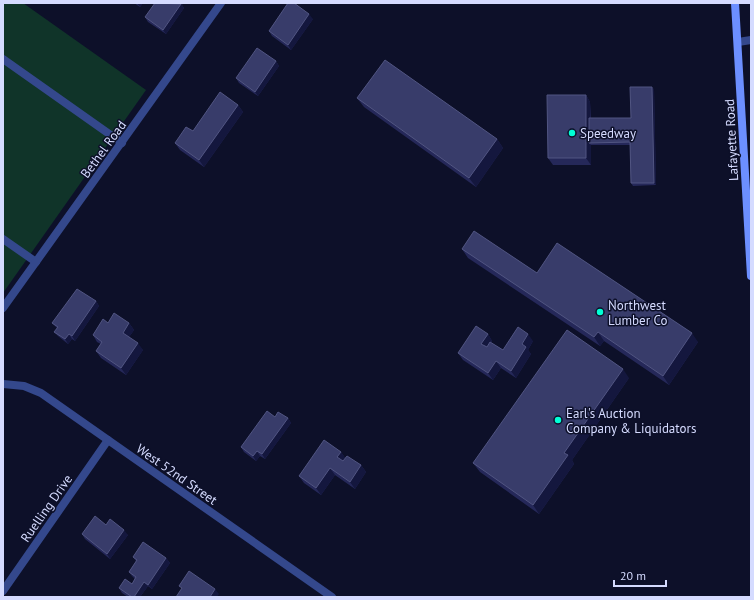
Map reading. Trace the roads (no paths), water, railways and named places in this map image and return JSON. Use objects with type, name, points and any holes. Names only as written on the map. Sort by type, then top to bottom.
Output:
[{"type":"main road","name":"Lafayette Road","points":[[735,3],[751,276]]},
{"type":"street","name":"Bethel Road","points":[[3,308],[221,3]]},
{"type":"street","points":[[738,42],[751,40]]},
{"type":"street","points":[[3,59],[122,143]]},
{"type":"street","points":[[3,239],[36,262]]},
{"type":"street","name":"West 52nd Street","points":[[3,384],[24,386],[41,393],[332,597]]},
{"type":"street","name":"Ruelling Drive","points":[[3,591],[108,440]]},
{"type":"place","name":"Speedway","points":[[572,133]]},
{"type":"place","name":"Northwest Lumber Co","points":[[600,312]]},
{"type":"place","name":"Earl's Auction Company & Liquidators","points":[[558,420]]}]
